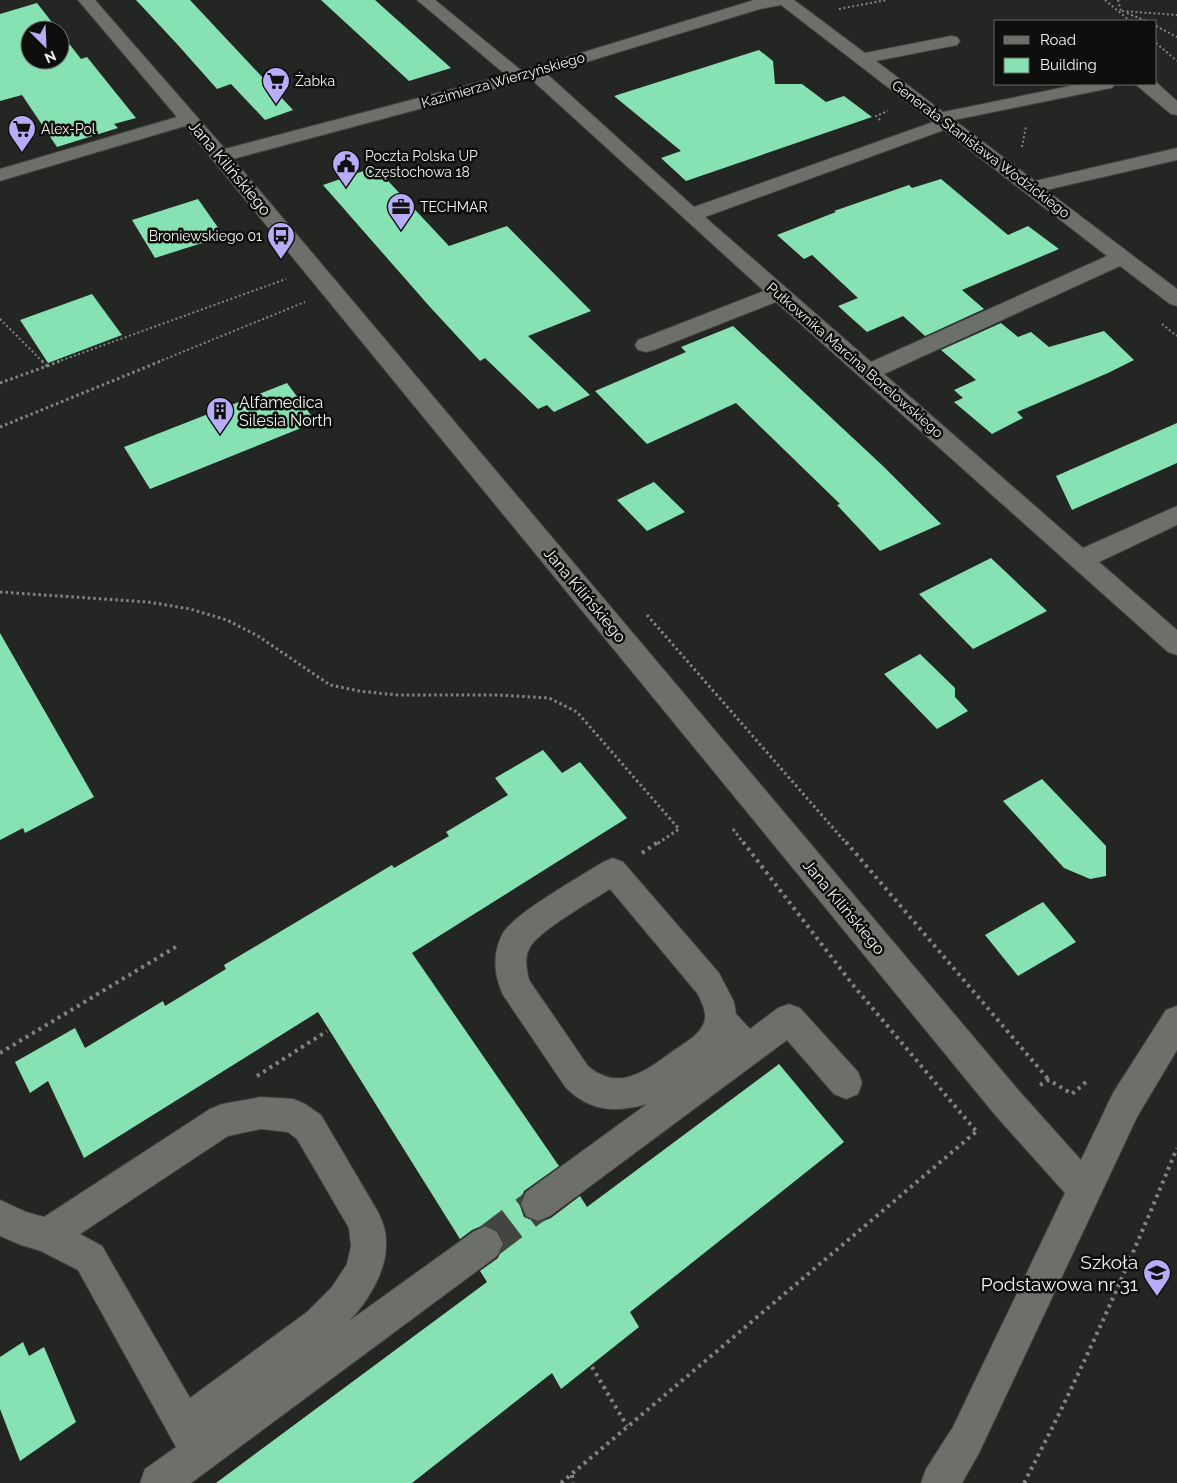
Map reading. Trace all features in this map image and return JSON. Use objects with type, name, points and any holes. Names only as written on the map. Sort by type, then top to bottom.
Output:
[{"type":"street","name":"Jana Kilińskiego","points":[[86,0],[221,156],[1008,1104],[1085,1190]]},
{"type":"street","name":"Generała Stanisława Wodzickiego","points":[[784,0],[1177,299]]},
{"type":"street","name":"Kazimierza Wierzyńskiego","points":[[221,156],[527,75],[758,4],[784,0]]},
{"type":"street","name":"Pułkownika Marcina Borelowskiego","points":[[433,1],[527,75],[691,215],[1177,645]]},
{"type":"street","points":[[862,59],[951,41]]},
{"type":"street","points":[[691,215],[944,121],[955,114],[1101,85]]},
{"type":"street","points":[[1149,85],[1177,110]]},
{"type":"street","points":[[0,175],[190,119]]},
{"type":"street","points":[[1032,188],[1177,154]]},
{"type":"street","points":[[869,372],[1082,274],[1123,258]]},
{"type":"street","points":[[646,345],[779,293]]},
{"type":"street","points":[[1082,559],[1177,515]]},
{"type":"street","points":[[722,1021],[705,1048],[650,1087],[625,1094],[602,1092],[589,1088],[576,1078],[514,985],[510,964],[515,941],[536,922],[613,871],[708,982],[718,1002],[722,1021],[748,1050]]},
{"type":"street","points":[[538,1204],[789,1019],[846,1083]]},
{"type":"street","points":[[940,1483],[966,1440],[1125,1105],[1177,1021]]},
{"type":"street","points":[[47,1235],[222,1121],[261,1113],[293,1116],[309,1127],[366,1224],[369,1246],[363,1271],[345,1300],[320,1325],[192,1439],[159,1483]]},
{"type":"street","points":[[0,1217],[21,1228],[47,1235],[90,1258],[192,1439]]},
{"type":"street","points":[[192,1439],[485,1244]]},
{"type":"path","points":[[836,10],[886,0]]},
{"type":"path","points":[[1105,0],[1129,20]]},
{"type":"path","points":[[1118,0],[1120,11]]},
{"type":"path","points":[[1120,11],[1177,16]]},
{"type":"path","points":[[1120,11],[1143,20]]},
{"type":"path","points":[[1157,27],[1177,37]]},
{"type":"path","points":[[1157,44],[1177,61]]},
{"type":"path","points":[[0,383],[290,278]]},
{"type":"path","points":[[0,427],[307,301]]},
{"type":"path","points":[[0,319],[47,366]]},
{"type":"path","points":[[0,592],[148,602],[190,608],[227,620],[258,636],[306,671],[330,685],[359,691],[397,695],[498,695],[549,698],[577,712],[679,829],[613,871]]},
{"type":"path","points":[[645,614],[936,946],[1049,1080]]},
{"type":"path","points":[[0,1053],[179,945]]},
{"type":"path","points":[[561,1483],[976,1132]]},
{"type":"path","points":[[1024,1483],[1051,1433],[1114,1299],[1177,1148]]},
{"type":"path","points":[[592,1367],[628,1426]]},
{"type":"path","points":[[572,1474],[573,1483]]},
{"type":"building","points":[[136,0],[190,0],[293,110],[265,120],[231,84],[217,89]]},
{"type":"building","points":[[321,0],[375,0],[451,68],[409,81]]},
{"type":"building","points":[[37,3],[50,20],[20,20],[20,70],[70,70],[70,45],[81,59],[87,57],[136,118],[114,124],[118,128],[57,147],[22,95],[0,101],[0,14]]},
{"type":"building","points":[[759,50],[773,61],[775,84],[802,84],[826,102],[844,96],[872,117],[686,181],[661,158],[681,151],[614,96]]},
{"type":"building","points":[[375,167],[449,246],[507,226],[591,311],[528,336],[590,395],[554,412],[547,405],[538,409],[485,358],[480,361],[323,185]]},
{"type":"building","points":[[941,179],[1008,235],[1028,226],[1059,249],[962,290],[984,309],[925,336],[903,316],[867,332],[838,306],[858,298],[812,255],[804,259],[777,235],[836,212],[834,211],[909,185],[912,188]]},
{"type":"building","points":[[198,199],[224,236],[155,258],[132,220]]},
{"type":"building","points":[[92,294],[122,335],[48,363],[20,320]]},
{"type":"building","points":[[1001,323],[1018,337],[1031,332],[1049,347],[1104,331],[1134,360],[1017,412],[1023,418],[992,434],[954,402],[963,398],[954,390],[976,380],[941,350]]},
{"type":"building","points":[[733,326],[884,467],[941,524],[880,551],[837,505],[840,504],[736,403],[647,444],[595,391],[686,352],[681,347]]},
{"type":"building","name":"Alfamedica Silesia North","points":[[287,383],[316,422],[150,489],[124,447]]},
{"type":"building","points":[[1177,423],[1177,463],[1072,510],[1056,476]]},
{"type":"building","points":[[654,482],[685,512],[647,531],[617,500]]},
{"type":"building","points":[[991,558],[1047,611],[973,649],[919,594]]},
{"type":"building","points":[[0,633],[94,797],[25,833],[23,828],[0,840]]},
{"type":"building","points":[[920,654],[955,688],[955,697],[968,711],[937,729],[884,674]]},
{"type":"building","points":[[543,750],[562,773],[580,762],[627,818],[412,953],[559,1166],[524,1191],[519,1203],[524,1217],[539,1223],[551,1218],[580,1196],[587,1207],[779,1064],[844,1142],[630,1312],[639,1327],[561,1389],[552,1373],[412,1483],[216,1483],[487,1282],[480,1271],[498,1258],[505,1243],[499,1231],[486,1224],[472,1230],[460,1239],[318,1012],[84,1158],[48,1081],[30,1093],[15,1062],[75,1028],[85,1048],[163,1001],[165,1006],[226,969],[224,965],[392,865],[394,868],[449,836],[446,832],[508,795],[495,778]]},
{"type":"building","points":[[1042,779],[1106,846],[1106,876],[1090,879],[1064,868],[1003,801]]},
{"type":"building","points":[[1043,902],[1076,942],[1018,976],[985,935]]},
{"type":"building","points":[[23,1342],[29,1356],[44,1347],[76,1422],[20,1461],[0,1409],[0,1357]]},
{"type":"tunnel","points":[[485,1244],[538,1204]]},
{"type":"place","name":"Żabka","points":[[276,105]]},
{"type":"place","name":"Alex-Pol","points":[[22,153]]},
{"type":"place","name":"Poczta Polska UP Częstochowa 18","points":[[346,188]]},
{"type":"place","name":"TECHMAR","points":[[401,231]]},
{"type":"place","name":"Broniewskiego 01","points":[[281,260]]},
{"type":"place","name":"Alfamedica Silesia North","points":[[220,435]]},
{"type":"place","name":"Szkoła Podstawowa nr 31","points":[[1157,1297]]}]
